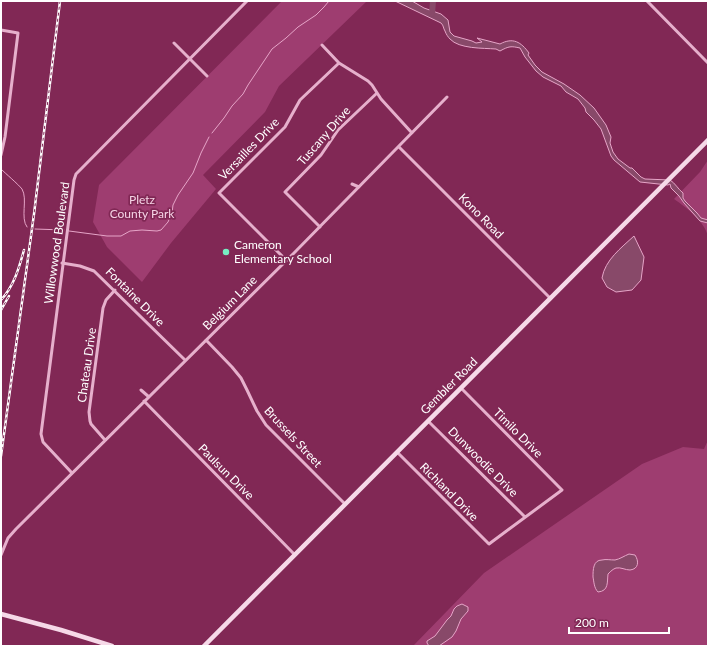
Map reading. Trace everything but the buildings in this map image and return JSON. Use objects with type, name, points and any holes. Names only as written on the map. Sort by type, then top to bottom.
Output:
[{"type":"main road","name":"Gembler Road","points":[[204,646],[708,140]]},
{"type":"main road","points":[[1,614],[61,630],[112,646]]},
{"type":"street","name":"Willowwood Boulevard","points":[[72,473],[43,442],[41,434],[62,263],[76,174],[247,1]]},
{"type":"street","points":[[647,1],[708,63]]},
{"type":"street","points":[[1,30],[18,33],[5,137],[1,155]]},
{"type":"street","points":[[174,42],[207,76]]},
{"type":"street","points":[[322,45],[339,63],[368,81],[390,109],[412,132]]},
{"type":"street","name":"Versailles Drive","points":[[286,260],[219,193],[285,127],[300,100],[339,63]]},
{"type":"street","name":"Tuscany Drive","points":[[320,227],[285,192],[321,155],[338,130],[377,93]]},
{"type":"street","name":"Belgium Lane","points":[[1,554],[8,538],[16,529],[359,188],[412,132],[448,97]]},
{"type":"street","name":"Kono Road","points":[[399,147],[550,298]]},
{"type":"street","points":[[352,184],[359,188]]},
{"type":"street","name":"Fontaine Drive","points":[[62,263],[91,269],[115,290],[185,360]]},
{"type":"street","name":"Chateau Drive","points":[[105,440],[91,424],[89,412],[103,308],[106,300],[115,290]]},
{"type":"street","name":"Brussels Street","points":[[206,340],[237,372],[266,425],[345,504]]},
{"type":"street","name":"Timilo Drive","points":[[461,388],[562,490],[525,517]]},
{"type":"street","points":[[141,390],[148,397]]},
{"type":"street","name":"Paulsun Drive","points":[[144,401],[295,554]]},
{"type":"street","name":"Dunwoodie Drive","points":[[428,421],[525,517]]},
{"type":"street","name":"Richland Drive","points":[[397,452],[488,544],[525,517]]},
{"type":"green space","name":"Pletz County Park","points":[[282,1],[366,2],[279,86],[265,112],[203,175],[216,189],[171,243],[142,282],[107,247],[93,222],[99,185]]},
{"type":"green space","points":[[708,160],[708,236],[699,220],[674,199],[700,172]]},
{"type":"green space","points":[[708,440],[708,646],[413,646],[484,573],[642,464],[683,447],[704,449]]},
{"type":"shaded area","points":[[395,1],[412,1],[424,8],[441,14],[448,20],[450,32],[454,36],[476,43],[482,42],[477,38],[500,44],[509,41],[520,43],[529,53],[528,55],[535,65],[542,72],[580,95],[594,108],[606,125],[611,137],[610,143],[613,152],[618,159],[645,179],[672,181],[683,193],[683,198],[685,201],[701,218],[708,220],[708,223],[700,221],[671,188],[670,184],[640,182],[614,160],[611,156],[601,129],[586,112],[585,108],[578,99],[566,92],[561,86],[543,77],[536,71],[520,48],[510,47],[500,51],[496,49],[459,45],[449,37],[441,23]]},
{"type":"shaded area","points":[[634,236],[644,257],[641,280],[632,290],[616,292],[607,287],[602,278],[606,266],[610,260]]},
{"type":"shaded area","points":[[629,554],[635,555],[638,562],[637,566],[630,570],[616,568],[613,570],[608,574],[606,588],[598,592],[595,587],[593,577],[593,569],[595,564],[599,560],[617,560]]},
{"type":"shaded area","points":[[462,604],[468,607],[468,611],[461,619],[452,637],[439,646],[429,646],[427,641],[435,636],[451,616],[454,609]]},
{"type":"waterway","points":[[212,133],[243,94],[272,49],[298,27],[316,15],[329,1]]},
{"type":"waterway","points":[[432,14],[433,1]]},
{"type":"waterway","points":[[69,231],[107,236],[121,236],[130,231],[161,230],[168,222],[172,213],[173,205],[193,173],[209,137]]},
{"type":"waterway","points":[[1,169],[18,184],[24,193],[24,219],[27,227]]},
{"type":"waterway","points":[[35,229],[64,230]]},
{"type":"railway","points":[[1,456],[34,214],[60,1]]},
{"type":"railway","points":[[1,300],[6,295],[13,283],[24,250]]},
{"type":"railway","points":[[1,310],[9,296]]},
{"type":"place","name":"Cameron Elementary School","points":[[226,252]]}]
